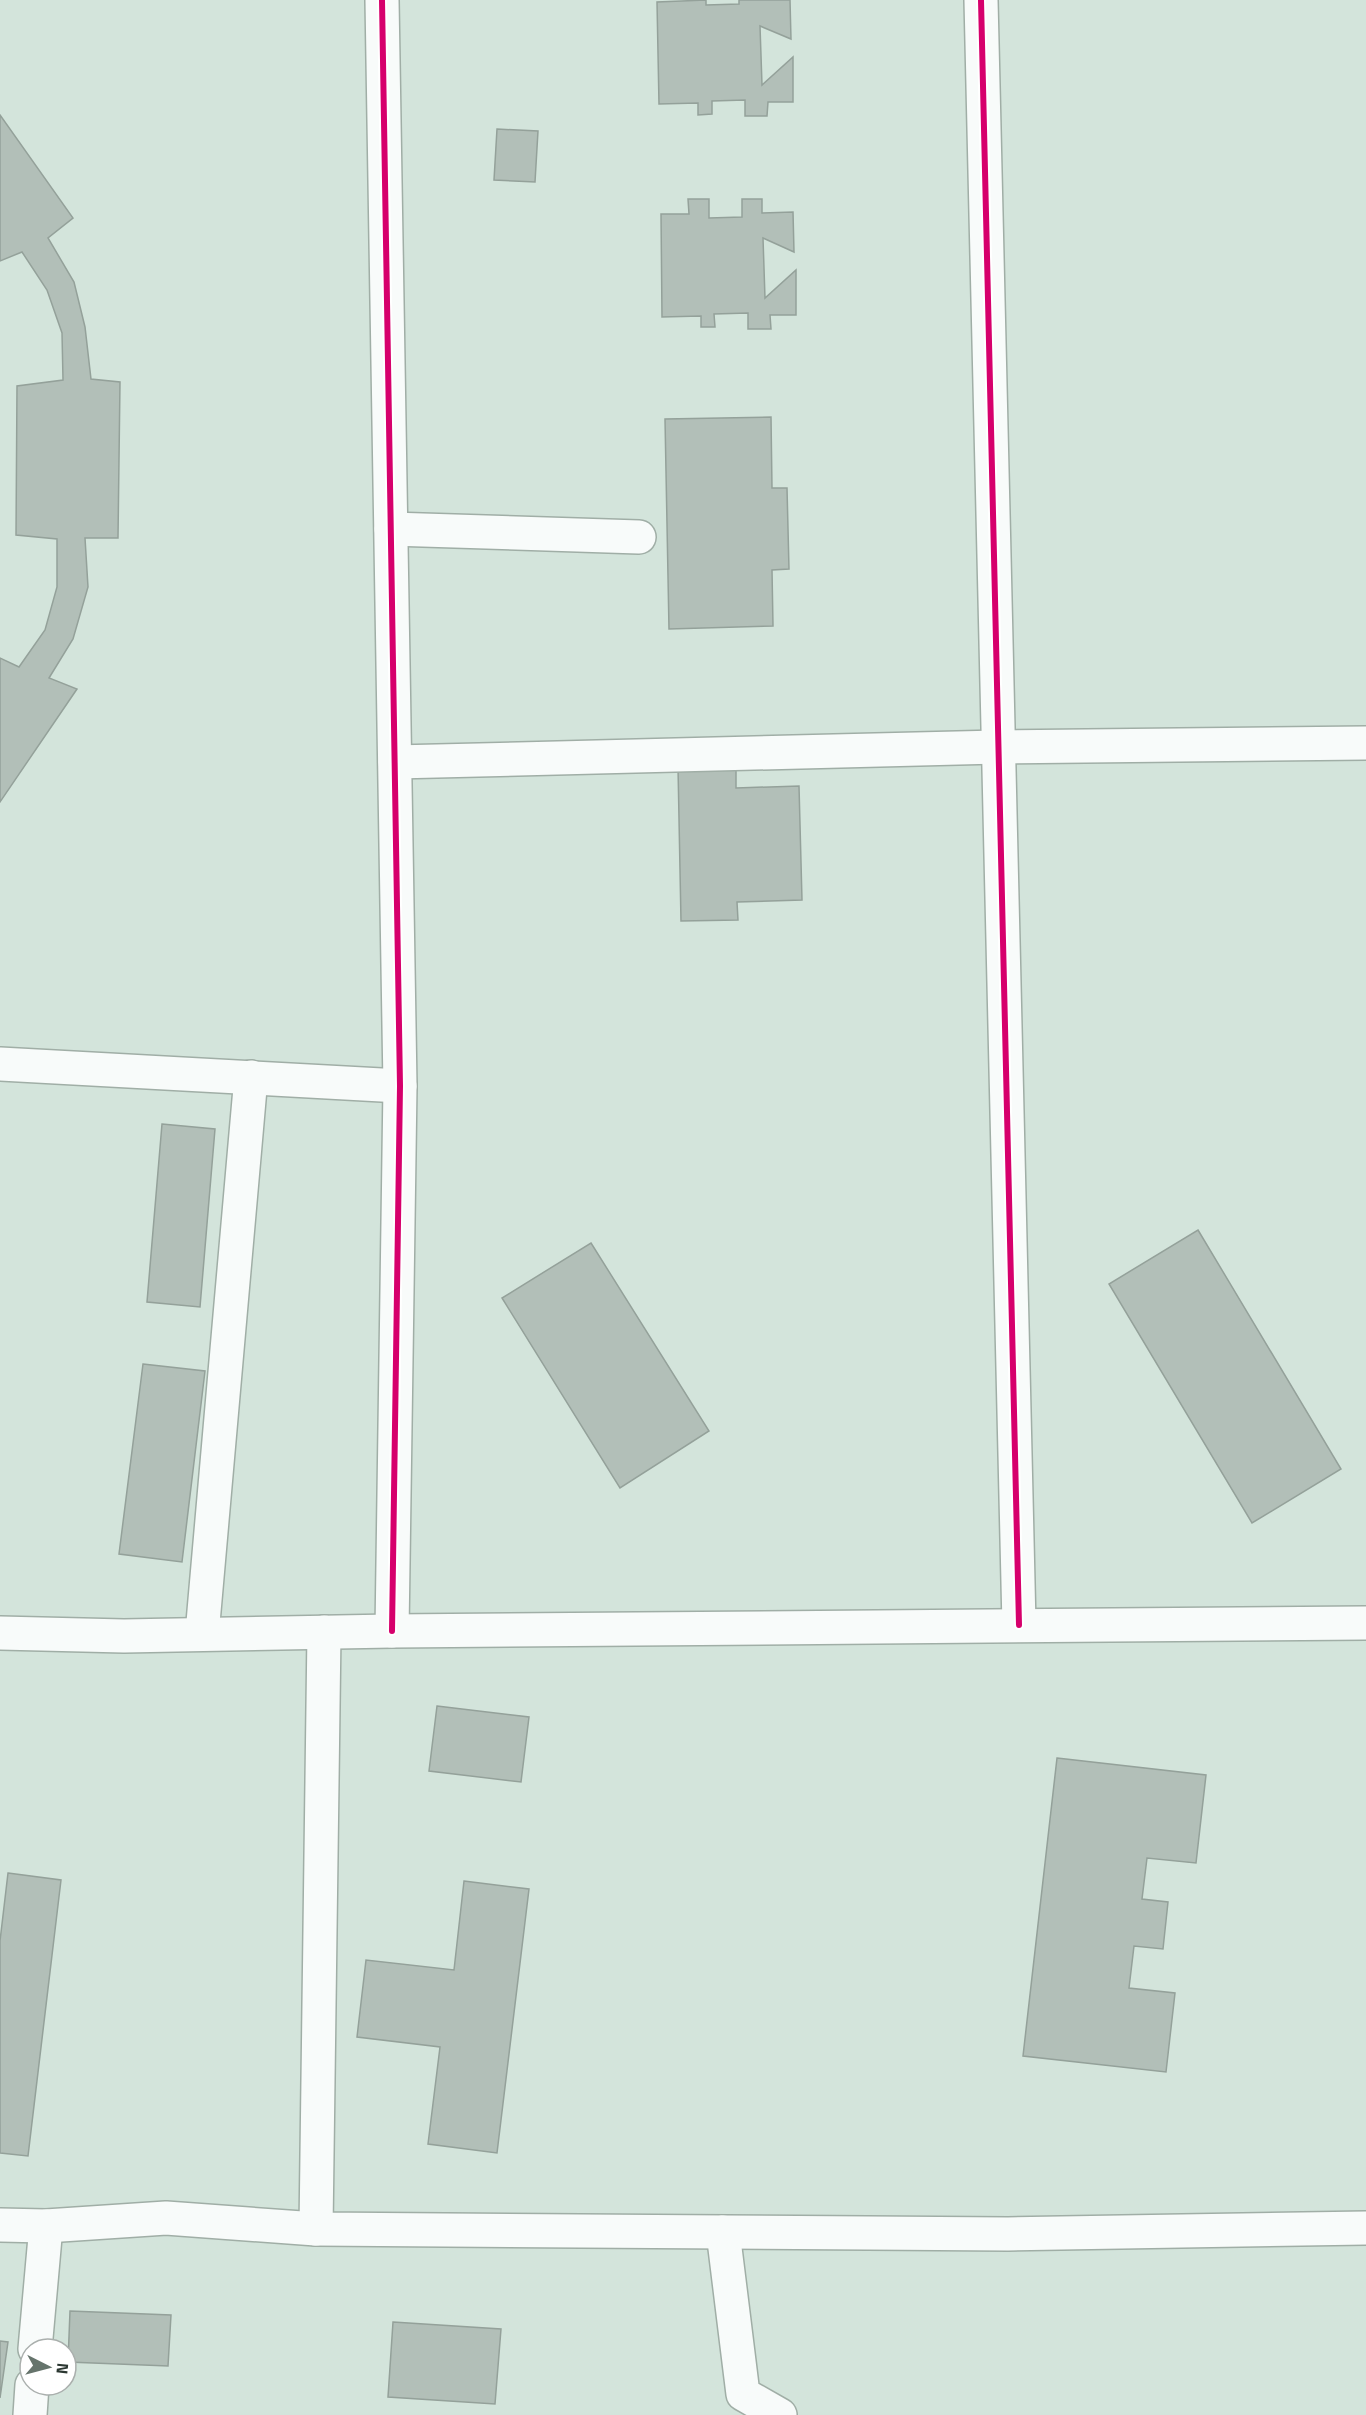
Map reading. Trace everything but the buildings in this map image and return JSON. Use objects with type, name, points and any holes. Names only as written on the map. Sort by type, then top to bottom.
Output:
[{"type":"street","points":[[382,0],[400,1086],[392,1631]]},
{"type":"street","points":[[981,0],[1019,1625]]},
{"type":"street","points":[[391,529],[639,537]]},
{"type":"street","points":[[395,762],[998,747],[1366,743]]},
{"type":"street","points":[[0,1064],[400,1086]]},
{"type":"street","points":[[202,1634],[251,1077]]},
{"type":"street","points":[[0,1633],[124,1636],[392,1631],[1366,1623]]},
{"type":"street","points":[[316,2229],[324,1632]]},
{"type":"street","points":[[0,2225],[46,2226],[166,2218],[316,2229],[1008,2234],[1366,2228]]},
{"type":"street","points":[[36,2337],[46,2226]]},
{"type":"street","points":[[723,2232],[743,2394],[780,2415]]},
{"type":"street","points":[[30,2415],[31,2397]]},
{"type":"cycle path","points":[[382,0],[400,1086],[392,1631]]},
{"type":"cycle path","points":[[981,0],[1019,1625]]}]
